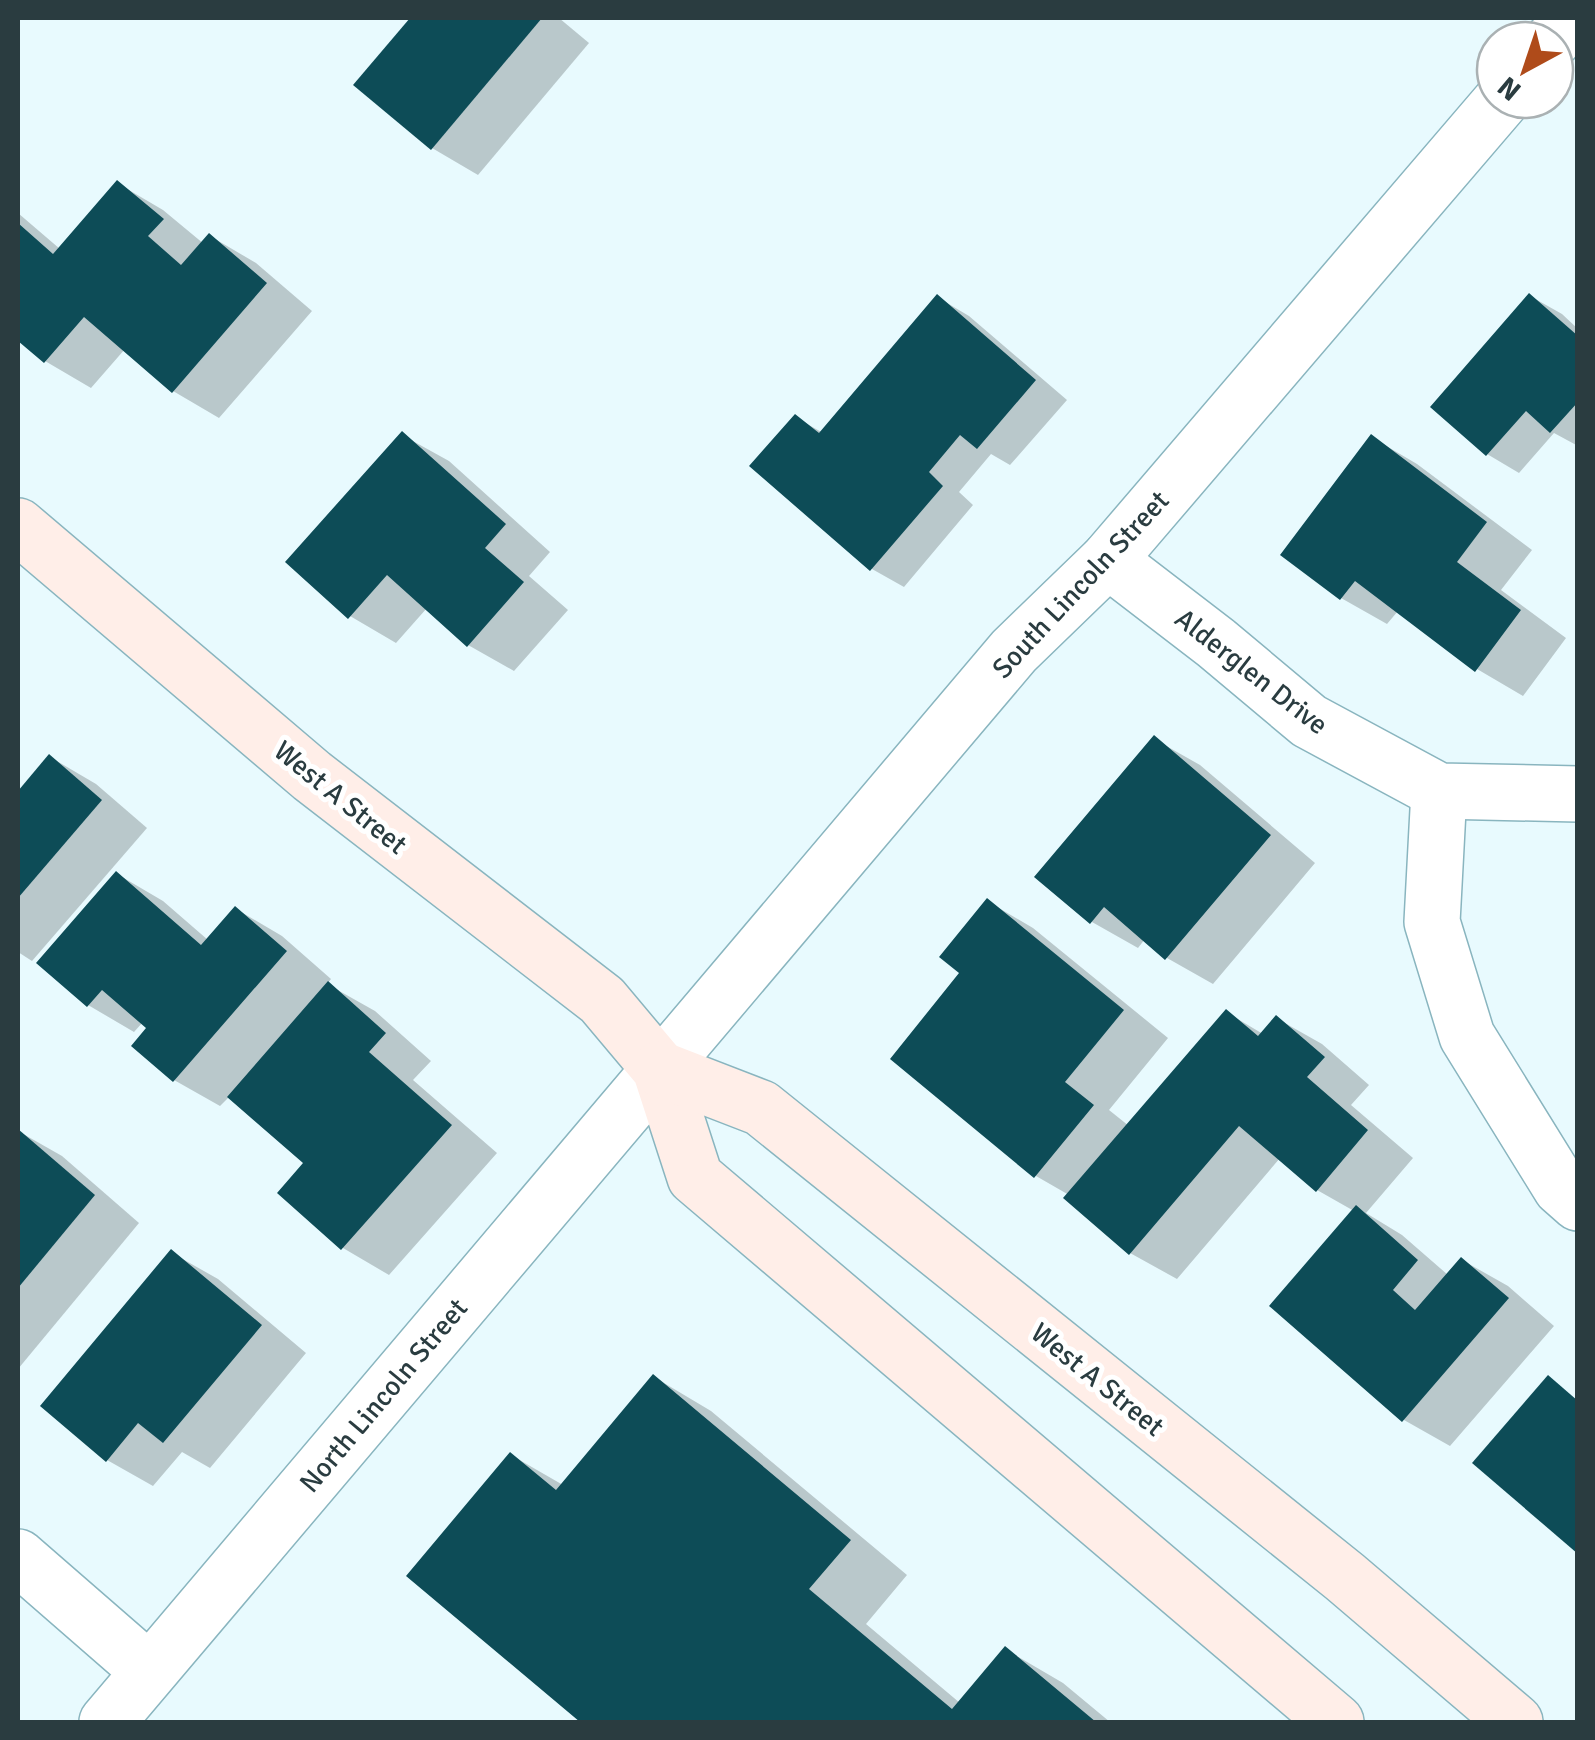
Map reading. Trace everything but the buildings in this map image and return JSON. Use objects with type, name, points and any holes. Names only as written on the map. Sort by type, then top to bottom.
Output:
[{"type":"main road","name":"West A Street","points":[[18,526],[312,776],[602,1000],[660,1070],[695,1177],[1336,1722]]},
{"type":"main road","name":"West A Street","points":[[660,1070],[761,1108],[1330,1564],[1514,1722]]},
{"type":"street","name":"South Lincoln Street","points":[[660,1070],[1014,651],[1108,560],[1485,120]]},
{"type":"street","name":"Alderglen Drive","points":[[1108,560],[1309,721],[1439,791],[1578,794]]},
{"type":"street","points":[[1439,791],[1432,922],[1467,1036],[1561,1188],[1578,1202]]},
{"type":"street","name":"North Lincoln Street","points":[[107,1722],[660,1070]]},
{"type":"street","points":[[18,1556],[149,1671]]}]
